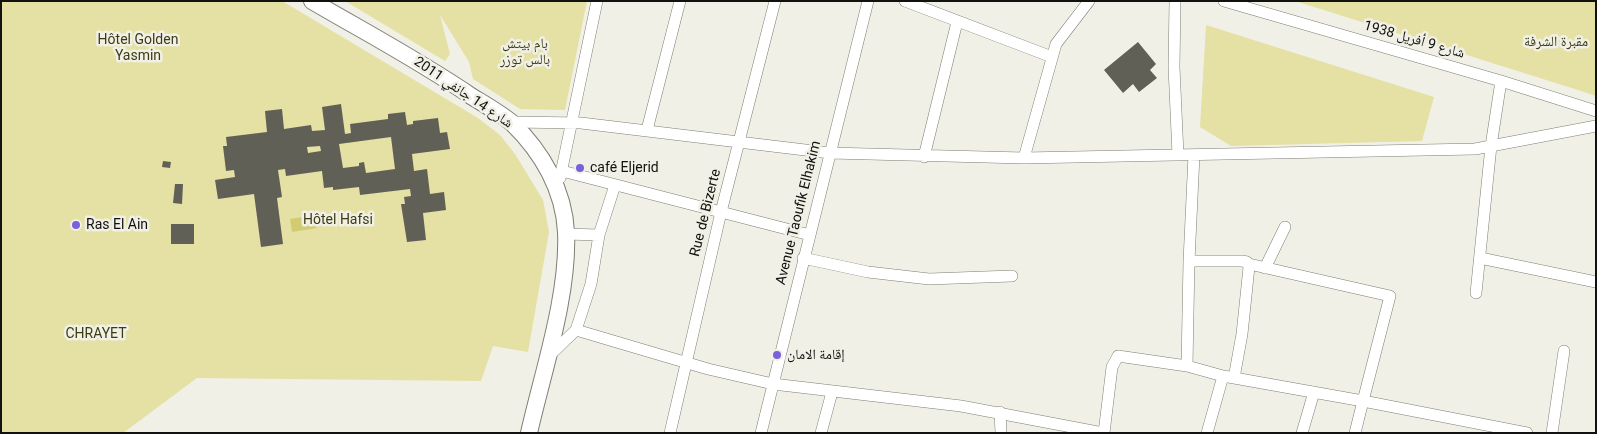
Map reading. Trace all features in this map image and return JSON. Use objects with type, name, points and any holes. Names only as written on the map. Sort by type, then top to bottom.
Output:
[{"type":"main road","name":"شارع 14 جانفي 2011","points":[[312,1],[457,86],[511,122],[560,179],[566,234],[559,300],[529,433]]},
{"type":"street","points":[[597,1],[573,124],[560,179],[615,186],[810,235]]},
{"type":"street","points":[[648,130],[680,1]]},
{"type":"street","name":"Rue de Bizerte","points":[[670,433],[721,212],[775,1]]},
{"type":"street","name":"Avenue Taoufik Elhakim","points":[[760,433],[868,1]]},
{"type":"street","points":[[904,1],[1052,57]]},
{"type":"street","points":[[1024,158],[1056,44],[1089,1]]},
{"type":"street","points":[[1175,1],[1174,67],[1178,155]]},
{"type":"street","name":"شارع 9 أفريل 1938","points":[[1224,1],[1501,81],[1596,111]]},
{"type":"street","points":[[924,157],[958,22]]},
{"type":"street","points":[[1476,293],[1491,146],[1501,81]]},
{"type":"street","points":[[511,122],[573,124],[648,130],[830,153],[924,157],[1024,158],[1475,148],[1596,126]]},
{"type":"street","points":[[1187,366],[1194,155]]},
{"type":"street","points":[[546,358],[576,330],[591,284],[599,235],[615,186]]},
{"type":"street","points":[[1266,268],[1285,227]]},
{"type":"street","points":[[566,234],[599,235]]},
{"type":"street","points":[[803,258],[868,272],[929,279],[1012,276]]},
{"type":"street","points":[[1480,258],[1596,282]]},
{"type":"street","points":[[1190,261],[1242,261],[1390,296],[1355,433]]},
{"type":"street","points":[[1207,433],[1229,377],[1242,334],[1249,264]]},
{"type":"street","points":[[576,330],[686,363],[772,384],[1000,412],[1103,433],[1112,367],[1118,356],[1187,366],[1229,377],[1527,433]]},
{"type":"street","points":[[1552,433],[1564,351]]},
{"type":"street","points":[[821,433],[832,392]]},
{"type":"street","points":[[1302,433],[1314,392]]},
{"type":"street","points":[[1000,412],[1001,433]]},
{"type":"green space","points":[[1,1],[282,1],[478,118],[500,135],[515,154],[543,200],[549,232],[528,352],[493,346],[481,381],[197,378],[123,433],[1,433]]},
{"type":"green space","name":"بام بيتش بالس توزر","points":[[345,1],[587,1],[565,110],[520,109],[473,79],[469,62],[440,15],[450,54],[445,61]]},
{"type":"green space","name":"مقبرة الشرفة","points":[[1295,1],[1596,1],[1596,96],[1578,90]]},
{"type":"green space","points":[[1206,25],[1434,97],[1422,141],[1231,146],[1200,127]]},
{"type":"shaded area","points":[[316,215],[317,228],[292,232],[290,219]]},
{"type":"building","points":[[1138,42],[1156,64],[1150,70],[1157,78],[1139,92],[1133,84],[1123,93],[1104,70]]},
{"type":"building","points":[[341,104],[345,134],[351,133],[350,124],[388,119],[388,114],[405,112],[407,125],[413,124],[413,121],[438,118],[440,133],[447,132],[450,149],[412,154],[414,171],[427,169],[430,194],[444,192],[446,210],[423,213],[426,240],[407,242],[401,204],[405,204],[404,197],[411,196],[410,189],[360,195],[359,187],[333,190],[333,187],[324,188],[322,171],[286,176],[285,169],[278,170],[282,197],[277,198],[283,244],[261,247],[254,194],[218,199],[215,180],[235,177],[234,170],[226,171],[223,146],[227,146],[226,137],[267,132],[265,111],[282,109],[284,129],[311,125],[312,131],[325,130],[322,107]],"holes":[[[391,137],[395,169],[366,173],[364,162],[359,163],[359,166],[343,168],[339,144]],[[320,146],[321,151],[308,153],[307,147]]]},
{"type":"building","points":[[163,161],[171,162],[170,168],[162,167]]},
{"type":"building","points":[[175,184],[183,184],[182,204],[173,203]]},
{"type":"building","points":[[171,224],[194,224],[194,244],[171,244]]},
{"type":"place","name":"café Eljerid","points":[[580,168]]},
{"type":"place","name":"Ras El Ain","points":[[76,225]]},
{"type":"place","name":"إقامة الامان","points":[[777,355]]},
{"type":"park label","name":"Hôtel Golden Yasmin","points":[[138,48]]},
{"type":"park label","name":"Hôtel Hafsi","points":[[338,220]]},
{"type":"park label","name":"CHRAYET","points":[[96,334]]}]
